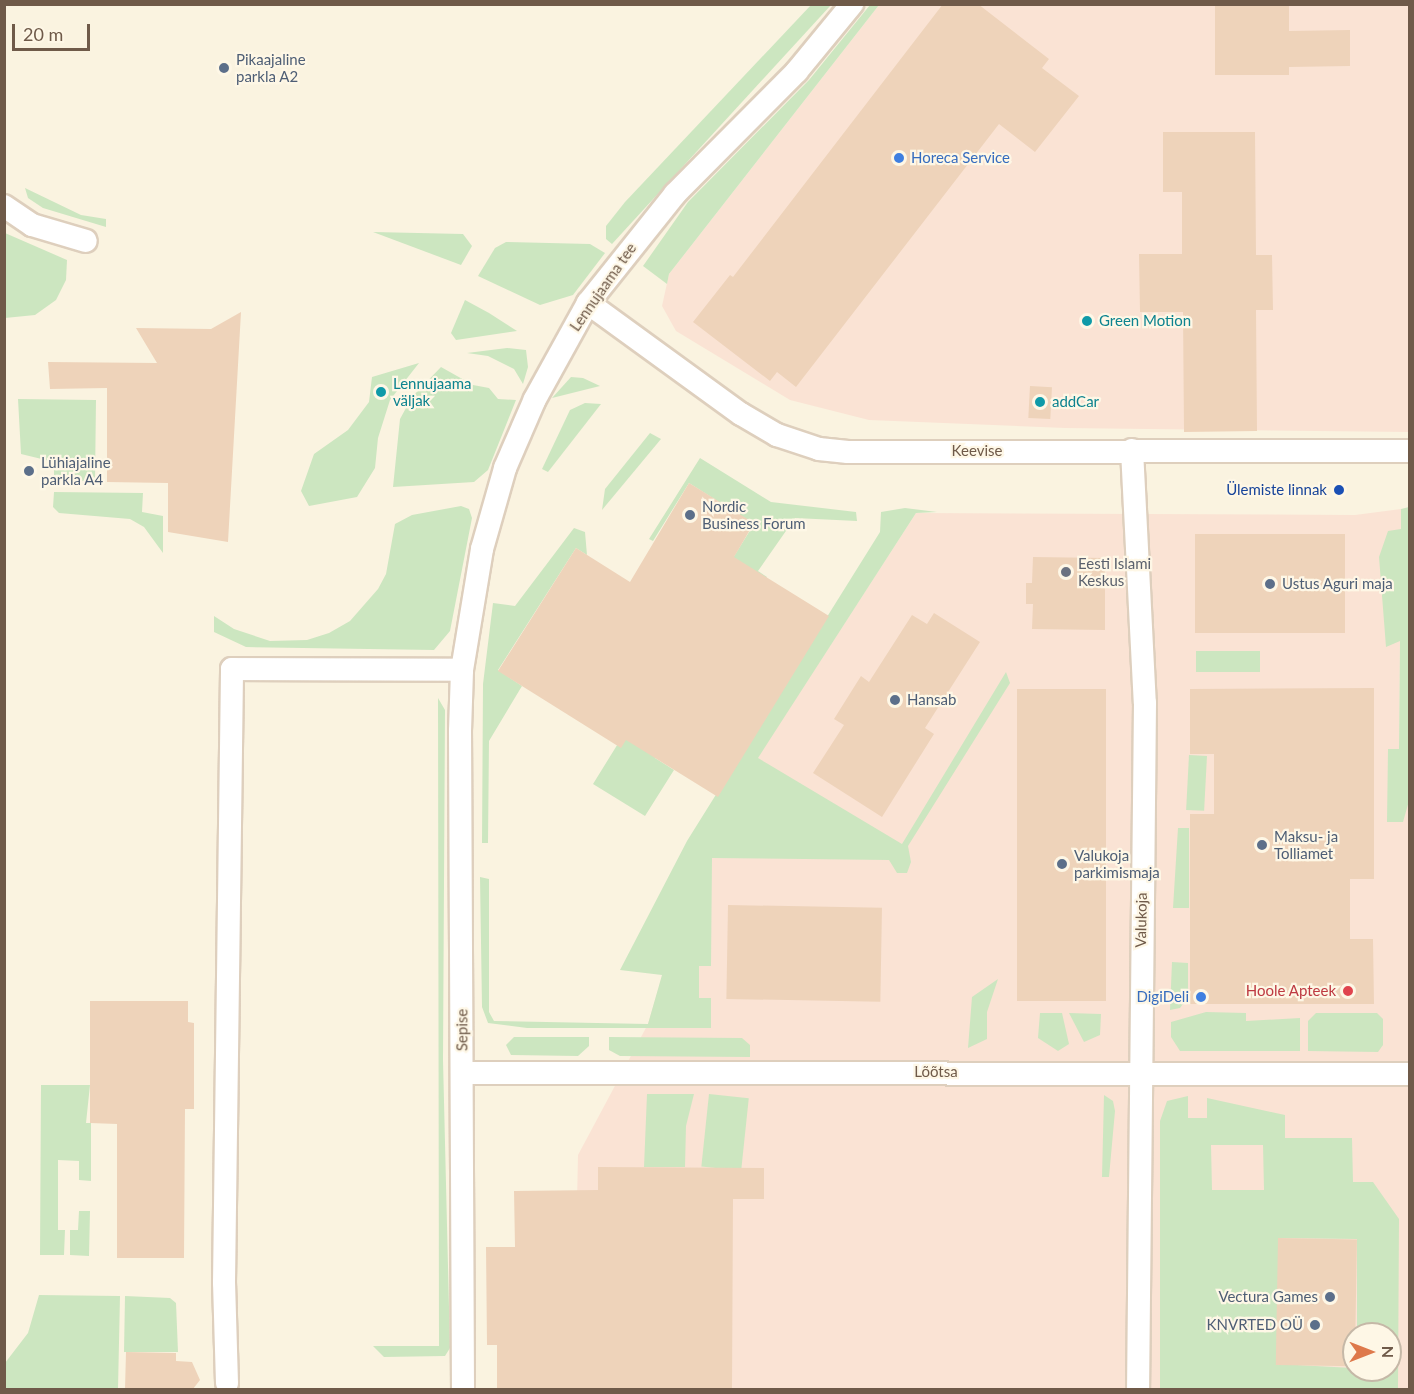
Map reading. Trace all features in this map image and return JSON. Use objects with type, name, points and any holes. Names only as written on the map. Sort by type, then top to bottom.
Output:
[{"type":"street","name":"Lennujaama tee","points":[[462,670],[482,549],[505,468],[535,399],[588,303],[675,194],[789,79],[852,4]]},
{"type":"street","points":[[4,206],[32,225],[86,241]]},
{"type":"street","name":"Keevise","points":[[588,303],[741,414],[777,435],[819,448],[1410,451]]},
{"type":"street","name":"Valukoja","points":[[1132,450],[1145,703],[1139,1072],[1138,1389]]},
{"type":"street","points":[[227,1383],[224,1283],[232,669],[462,670]]},
{"type":"street","name":"Sepise","points":[[462,670],[463,1389]]},
{"type":"street","name":"Lõõtsa","points":[[462,1073],[1410,1074]]},
{"type":"shaded area","points":[[879,5],[1409,5],[1409,432],[1065,428],[869,420],[790,400],[676,331],[662,306],[669,274]]},
{"type":"shaded area","points":[[1401,509],[1399,774],[1410,778],[1409,1389],[573,1390],[578,1155],[648,1024],[701,845],[916,513],[1355,515]]},
{"type":"green space","points":[[811,5],[831,5],[612,244],[606,239],[606,226],[625,202]]},
{"type":"green space","points":[[870,5],[879,5],[669,274],[667,284],[643,266],[688,202],[809,80]]},
{"type":"green space","points":[[25,188],[81,215],[106,219],[106,227],[43,208],[28,198]]},
{"type":"green space","points":[[373,232],[463,234],[472,246],[461,265]]},
{"type":"green space","points":[[5,233],[67,260],[66,280],[56,300],[35,315],[5,318]]},
{"type":"green space","points":[[506,242],[590,244],[605,253],[573,295],[540,305],[478,276],[495,248]]},
{"type":"green space","points":[[465,300],[517,331],[456,340],[451,333]]},
{"type":"green space","points":[[507,348],[526,350],[528,367],[523,384],[514,369],[488,356],[467,353]]},
{"type":"green space","points":[[419,363],[390,400],[378,438],[375,468],[357,497],[309,506],[301,491],[314,454],[348,430],[369,402],[372,377]]},
{"type":"green space","points":[[441,367],[473,385],[489,388],[498,399],[516,400],[488,470],[474,482],[393,487],[400,419],[412,397]]},
{"type":"green space","points":[[571,377],[583,378],[600,386],[552,398]]},
{"type":"green space","points":[[18,399],[96,400],[95,481],[54,481],[54,462],[21,454]]},
{"type":"green space","points":[[585,403],[601,404],[548,472],[542,469],[570,410]]},
{"type":"green space","points":[[650,433],[661,439],[602,510],[605,489]]},
{"type":"green space","points":[[700,458],[771,502],[856,512],[857,521],[795,518],[758,571],[767,577],[655,758],[674,770],[645,816],[593,784],[754,524],[689,483],[653,541],[649,539]]},
{"type":"green space","points":[[54,492],[143,493],[142,512],[163,516],[163,553],[144,527],[130,519],[59,513],[53,507]]},
{"type":"green space","points":[[461,506],[469,509],[472,518],[450,631],[434,650],[246,647],[214,632],[214,616],[234,629],[270,641],[307,640],[329,633],[350,621],[378,589],[386,574],[395,524],[412,515]]},
{"type":"green space","points":[[1409,507],[1409,801],[1403,822],[1387,822],[1388,749],[1399,749],[1400,641],[1386,647],[1379,557],[1388,531],[1401,529],[1401,509]]},
{"type":"green space","points":[[905,508],[937,512],[916,513],[758,758],[902,844],[1006,672],[1010,683],[908,846],[911,862],[907,873],[897,873],[889,860],[712,858],[711,966],[699,966],[699,998],[711,998],[711,1028],[527,1028],[488,1023],[482,1007],[480,877],[489,879],[489,1012],[494,1021],[648,1024],[662,975],[620,970],[687,841],[880,532],[881,512]]},
{"type":"green space","points":[[574,528],[585,532],[587,555],[576,548],[498,670],[522,686],[489,741],[488,843],[482,843],[483,684],[493,603],[515,606]]},
{"type":"green space","points":[[1196,651],[1260,651],[1260,672],[1196,672]]},
{"type":"green space","points":[[438,698],[445,710],[443,1060],[450,1348],[445,1356],[384,1357],[373,1346],[439,1346]]},
{"type":"green space","points":[[1189,755],[1207,756],[1204,811],[1186,810]]},
{"type":"green space","points":[[1178,828],[1189,828],[1189,908],[1173,908]]},
{"type":"green space","points":[[1172,962],[1188,963],[1188,997],[1180,1008],[1170,1010]]},
{"type":"green space","points":[[998,979],[987,1012],[987,1039],[968,1048],[972,997]]},
{"type":"green space","points":[[1206,1012],[1246,1013],[1246,1021],[1300,1018],[1300,1051],[1180,1051],[1171,1037],[1171,1022]]},
{"type":"green space","points":[[1040,1013],[1062,1013],[1069,1044],[1058,1051],[1038,1038]]},
{"type":"green space","points":[[1069,1013],[1101,1014],[1100,1035],[1084,1042]]},
{"type":"green space","points":[[1316,1013],[1377,1013],[1383,1019],[1383,1045],[1378,1052],[1308,1051],[1308,1021]]},
{"type":"green space","points":[[514,1037],[589,1037],[589,1046],[578,1056],[511,1055],[506,1045]]},
{"type":"green space","points":[[609,1037],[742,1038],[750,1045],[750,1057],[620,1056],[609,1050]]},
{"type":"green space","points":[[41,1085],[90,1085],[86,1123],[91,1123],[91,1181],[79,1180],[79,1161],[58,1160],[58,1230],[65,1230],[64,1255],[40,1255]]},
{"type":"green space","points":[[647,1094],[694,1094],[686,1126],[685,1167],[644,1167]]},
{"type":"green space","points":[[709,1094],[749,1098],[741,1171],[701,1167]]},
{"type":"green space","points":[[1104,1095],[1113,1101],[1115,1111],[1109,1177],[1102,1177]]},
{"type":"green space","points":[[1188,1096],[1188,1118],[1207,1118],[1207,1098],[1285,1115],[1285,1138],[1352,1138],[1353,1182],[1373,1182],[1399,1219],[1398,1322],[1357,1322],[1357,1239],[1278,1238],[1278,1364],[1342,1367],[1342,1382],[1398,1382],[1398,1389],[1160,1390],[1160,1121],[1167,1101]],"holes":[[[1211,1145],[1263,1145],[1264,1190],[1212,1190]]]},
{"type":"green space","points":[[79,1211],[90,1211],[89,1256],[70,1255],[70,1230],[78,1230]]},
{"type":"green space","points":[[39,1295],[120,1296],[118,1389],[5,1389],[5,1363],[28,1333]]},
{"type":"green space","points":[[125,1296],[170,1298],[176,1303],[178,1352],[124,1352]]},
{"type":"building","name":"Horeca Service","points":[[943,4],[978,4],[1049,59],[1042,68],[1079,96],[1035,152],[999,124],[796,387],[777,372],[770,381],[693,322],[730,275],[733,277]]},
{"type":"building","points":[[1215,4],[1289,4],[1289,31],[1350,30],[1350,66],[1289,67],[1289,75],[1215,75]]},
{"type":"building","points":[[1163,132],[1255,132],[1256,255],[1272,255],[1273,310],[1256,310],[1257,431],[1184,432],[1183,312],[1140,312],[1139,254],[1182,254],[1182,192],[1163,192]]},
{"type":"building","points":[[241,312],[228,542],[168,532],[168,483],[107,482],[107,388],[50,389],[48,362],[157,363],[136,328],[211,329]]},
{"type":"building","name":"addCar","points":[[1030,386],[1052,387],[1050,419],[1028,418]]},
{"type":"building","points":[[689,483],[754,523],[734,557],[829,616],[718,797],[626,740],[621,748],[498,671],[576,548],[630,582]]},
{"type":"building","name":"Ustus Aguri maja","points":[[1195,534],[1345,534],[1345,633],[1195,633]]},
{"type":"building","points":[[1033,557],[1105,558],[1105,630],[1032,629],[1033,604],[1026,604],[1026,583],[1032,583]]},
{"type":"building","name":"Hansab","points":[[934,613],[980,642],[925,728],[934,734],[882,817],[813,773],[844,725],[834,719],[861,676],[869,682],[912,615],[927,624]]},
{"type":"building","points":[[1374,688],[1374,879],[1350,879],[1350,939],[1373,939],[1374,1004],[1190,1004],[1190,814],[1214,814],[1214,754],[1190,754],[1190,689]]},
{"type":"building","name":"Valukoja parkimismaja","points":[[1017,689],[1106,689],[1106,1001],[1017,1001]]},
{"type":"building","points":[[728,905],[882,908],[880,1002],[726,999]]},
{"type":"building","points":[[90,1001],[188,1001],[188,1022],[194,1023],[194,1109],[185,1109],[184,1258],[117,1258],[117,1124],[90,1123]]},
{"type":"building","points":[[598,1167],[764,1168],[764,1199],[733,1199],[732,1389],[497,1389],[497,1345],[487,1345],[486,1247],[515,1247],[514,1191],[598,1190]]},
{"type":"building","points":[[1278,1238],[1357,1239],[1356,1322],[1342,1322],[1342,1366],[1276,1365]]},
{"type":"building","points":[[126,1352],[176,1353],[176,1361],[192,1362],[200,1380],[193,1389],[125,1389]]},
{"type":"place","name":"Pikaajaline parkla A2","points":[[224,68]]},
{"type":"place","name":"Horeca Service","points":[[899,158]]},
{"type":"place","name":"Green Motion","points":[[1087,321]]},
{"type":"place","name":"Lennujaama väljak","points":[[381,392]]},
{"type":"place","name":"addCar","points":[[1040,402]]},
{"type":"place","name":"Lühiajaline parkla A4","points":[[29,471]]},
{"type":"place","name":"Ülemiste linnak","points":[[1339,490]]},
{"type":"place","name":"Nordic Business Forum","points":[[690,515]]},
{"type":"place","name":"Eesti Islami Keskus","points":[[1066,572]]},
{"type":"place","name":"Ustus Aguri maja","points":[[1270,584]]},
{"type":"place","name":"Hansab","points":[[895,700]]},
{"type":"place","name":"Maksu- ja Tolliamet","points":[[1262,845]]},
{"type":"place","name":"Valukoja parkimismaja","points":[[1062,864]]},
{"type":"place","name":"Hoole Apteek","points":[[1348,991]]},
{"type":"place","name":"DigiDeli","points":[[1201,997]]},
{"type":"place","name":"Vectura Games","points":[[1330,1297]]},
{"type":"place","name":"KNVRTED OÜ","points":[[1315,1325]]}]
